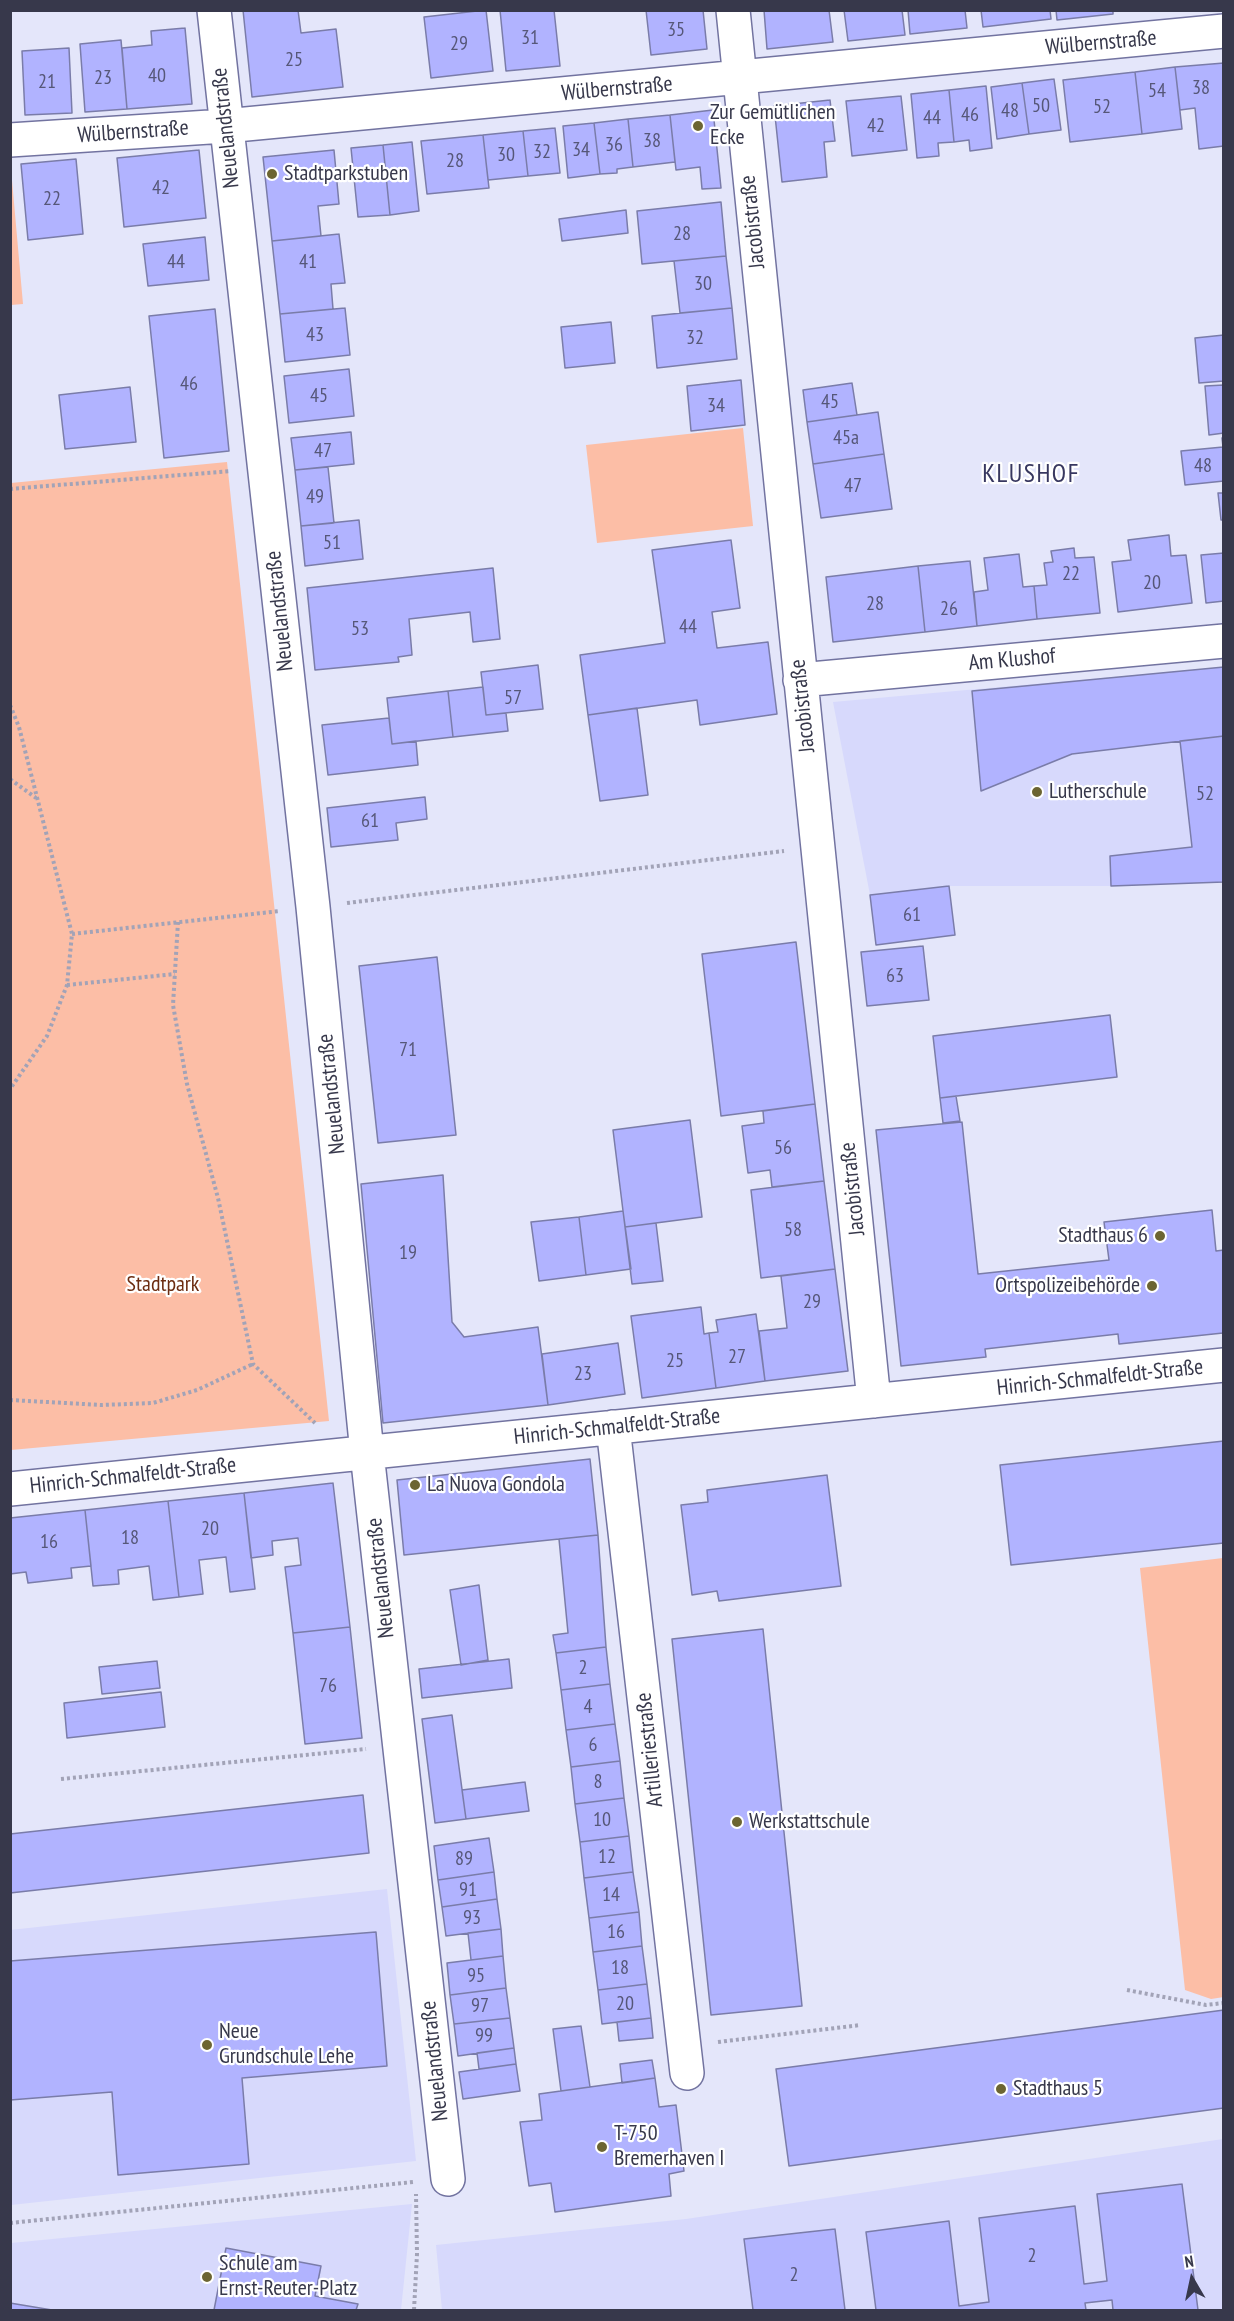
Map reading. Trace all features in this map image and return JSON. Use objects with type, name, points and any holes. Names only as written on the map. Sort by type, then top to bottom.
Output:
[{"type":"street","name":"Neuelandstraße","points":[[214,10],[225,126],[314,907],[356,1454],[400,1746],[448,2179]]},
{"type":"street","name":"Jacobistraße","points":[[733,10],[874,1401]]},
{"type":"street","name":"Wülbernstraße","points":[[10,140],[225,126],[1224,31]]},
{"type":"street","name":"Am Klushof","points":[[800,680],[1224,641]]},
{"type":"street","name":"Hinrich-Schmalfeldt-Straße","points":[[10,1489],[1224,1365]]},
{"type":"street","name":"Artilleriestraße","points":[[613,1427],[685,2060]]},
{"type":"path","points":[[10,489],[264,468]]},
{"type":"path","points":[[10,705],[19,727],[72,934],[67,985],[47,1036],[10,1089]]},
{"type":"path","points":[[10,779],[36,798]]},
{"type":"path","points":[[72,934],[818,846]]},
{"type":"path","points":[[178,922],[173,1005],[188,1084],[218,1198],[253,1364],[356,1454]]},
{"type":"path","points":[[67,985],[175,974]]},
{"type":"path","points":[[10,1400],[102,1405],[153,1403],[197,1390],[253,1364]]},
{"type":"path","points":[[61,1779],[400,1746]]},
{"type":"path","points":[[1127,1990],[1206,2005],[1224,2003]]},
{"type":"path","points":[[685,2060],[861,2025]]},
{"type":"path","points":[[10,2223],[415,2182],[417,2254],[414,2310]]},
{"type":"shaded area","name":"Lutherschule","points":[[1223,667],[1223,882],[1111,886],[949,886],[870,895],[833,702]]},
{"type":"shaded area","name":"Neue Grundschule Lehe","points":[[387,1889],[416,2161],[11,2205],[10,1930]]},
{"type":"shaded area","points":[[1223,2139],[1223,2310],[442,2310],[436,2245],[686,2219]]},
{"type":"shaded area","name":"Schule am Ernst-Reuter-Platz","points":[[412,2204],[401,2310],[11,2310],[11,2243]]},
{"type":"green space","points":[[11,169],[23,304],[10,305]]},
{"type":"green space","points":[[743,428],[753,526],[597,543],[586,445]]},
{"type":"green space","name":"Stadtpark","points":[[227,462],[329,1421],[11,1450],[11,483]]},
{"type":"green space","points":[[1223,1558],[1224,1997],[1211,1999],[1185,1990],[1140,1568]]},
{"type":"building","points":[[243,10],[298,10],[301,33],[336,29],[343,87],[252,97]]},
{"type":"building","points":[[486,10],[493,71],[431,78],[424,17]]},
{"type":"building","points":[[500,10],[554,10],[560,66],[506,71]]},
{"type":"building","points":[[646,10],[703,10],[707,49],[651,55]]},
{"type":"building","points":[[764,10],[829,10],[833,42],[767,49]]},
{"type":"building","points":[[844,10],[902,10],[905,35],[848,41]]},
{"type":"building","points":[[908,10],[965,10],[967,28],[910,34]]},
{"type":"building","points":[[981,10],[1050,10],[1051,19],[983,27]]},
{"type":"building","points":[[1056,10],[1113,10],[1113,14],[1057,20]]},
{"type":"building","points":[[185,28],[192,104],[127,109],[122,48],[152,45],[151,31]]},
{"type":"building","points":[[121,40],[127,109],[85,112],[80,44]]},
{"type":"building","points":[[69,48],[72,113],[25,115],[22,51]]},
{"type":"building","points":[[1224,63],[1224,146],[1199,149],[1195,108],[1180,110],[1175,67]]},
{"type":"building","points":[[1175,67],[1182,129],[1142,134],[1135,72]]},
{"type":"building","points":[[1135,72],[1142,134],[1070,142],[1063,80]]},
{"type":"building","points":[[1054,79],[1061,130],[1029,134],[1022,83]]},
{"type":"building","points":[[1022,83],[1029,134],[997,139],[991,87]]},
{"type":"building","points":[[986,86],[992,148],[970,151],[969,140],[954,142],[949,90]]},
{"type":"building","points":[[949,90],[954,142],[938,143],[939,156],[917,158],[911,94]]},
{"type":"building","points":[[901,96],[907,150],[852,156],[846,101]]},
{"type":"building","points":[[830,100],[835,141],[824,142],[827,177],[782,182],[774,106]]},
{"type":"building","points":[[713,110],[721,188],[702,189],[700,167],[676,170],[670,115]]},
{"type":"building","points":[[670,115],[675,162],[633,167],[628,119]]},
{"type":"building","points":[[628,119],[633,167],[617,169],[617,173],[600,174],[594,123]]},
{"type":"building","points":[[594,123],[600,174],[568,178],[563,126]]},
{"type":"building","points":[[555,128],[560,173],[528,176],[523,131]]},
{"type":"building","points":[[523,131],[528,176],[488,180],[483,135]]},
{"type":"building","points":[[483,135],[489,188],[427,194],[421,141]]},
{"type":"building","points":[[412,142],[419,211],[390,215],[383,145]]},
{"type":"building","points":[[383,145],[390,215],[358,217],[351,148]]},
{"type":"building","points":[[199,150],[206,218],[124,227],[117,158]]},
{"type":"building","points":[[334,150],[339,204],[318,206],[321,236],[272,241],[263,157]]},
{"type":"building","points":[[76,159],[83,234],[28,240],[21,164]]},
{"type":"building","points":[[721,202],[726,256],[642,264],[637,211]]},
{"type":"building","points":[[626,210],[628,233],[562,241],[559,219]]},
{"type":"building","points":[[339,234],[345,283],[331,284],[333,309],[280,314],[272,241]]},
{"type":"building","points":[[205,237],[209,280],[148,286],[143,244]]},
{"type":"building","points":[[726,256],[732,308],[680,313],[674,261]]},
{"type":"building","points":[[345,308],[350,355],[285,362],[280,314]]},
{"type":"building","points":[[732,308],[737,359],[657,368],[652,316]]},
{"type":"building","points":[[215,309],[229,451],[164,458],[149,316]]},
{"type":"building","points":[[611,322],[615,363],[565,368],[561,327]]},
{"type":"building","points":[[1224,335],[1224,381],[1199,383],[1195,338]]},
{"type":"building","points":[[349,369],[354,416],[289,423],[284,376]]},
{"type":"building","points":[[741,380],[745,425],[691,431],[687,386]]},
{"type":"building","points":[[852,383],[857,415],[807,422],[803,390]]},
{"type":"building","points":[[1224,385],[1224,433],[1209,435],[1205,386]]},
{"type":"building","points":[[130,387],[136,442],[65,449],[59,395]]},
{"type":"building","points":[[878,412],[884,454],[813,464],[807,422]]},
{"type":"building","points":[[351,432],[354,464],[295,470],[291,438]]},
{"type":"building","points":[[1222,438],[1224,438],[1224,481],[1185,485],[1181,451],[1223,447]]},
{"type":"building","points":[[884,454],[892,509],[821,518],[813,464]]},
{"type":"building","points":[[328,467],[334,523],[301,526],[295,470]]},
{"type":"building","points":[[1218,493],[1224,493],[1224,520],[1221,520]]},
{"type":"building","points":[[359,520],[363,559],[305,566],[301,526]]},
{"type":"building","points":[[1169,535],[1171,556],[1186,555],[1192,603],[1118,612],[1112,562],[1131,560],[1128,540]]},
{"type":"building","points":[[731,540],[740,608],[712,612],[717,648],[768,642],[777,714],[700,725],[697,700],[588,715],[580,655],[665,643],[652,550]]},
{"type":"building","points":[[1074,548],[1075,558],[1094,557],[1100,613],[1037,619],[1034,586],[1047,585],[1044,563],[1053,562],[1051,551]]},
{"type":"building","points":[[1224,553],[1224,601],[1206,603],[1201,555]]},
{"type":"building","points":[[1019,554],[1023,587],[1034,586],[1037,619],[977,626],[974,592],[988,590],[984,558]]},
{"type":"building","points":[[970,561],[977,626],[925,632],[918,566]]},
{"type":"building","points":[[918,566],[925,632],[833,642],[826,577]]},
{"type":"building","points":[[493,568],[500,639],[473,642],[470,612],[409,619],[412,655],[398,657],[399,662],[315,670],[307,588]]},
{"type":"building","points":[[538,665],[543,709],[486,715],[481,672]]},
{"type":"building","points":[[1224,667],[1224,736],[1072,754],[981,791],[972,691]]},
{"type":"building","points":[[483,687],[486,715],[506,713],[508,731],[453,737],[448,691]]},
{"type":"building","points":[[448,691],[453,737],[392,744],[387,698]]},
{"type":"building","points":[[637,708],[648,795],[600,801],[588,715]]},
{"type":"building","points":[[389,718],[392,744],[416,741],[418,765],[328,775],[322,725]]},
{"type":"building","points":[[1224,736],[1224,882],[1111,886],[1110,856],[1192,847],[1180,741]]},
{"type":"building","points":[[425,797],[427,819],[396,823],[398,840],[331,847],[327,808]]},
{"type":"building","points":[[949,886],[955,935],[876,945],[870,895]]},
{"type":"building","points":[[796,942],[815,1104],[721,1116],[702,954]]},
{"type":"building","points":[[923,946],[929,1000],[867,1006],[861,952]]},
{"type":"building","points":[[437,957],[456,1135],[378,1143],[359,966]]},
{"type":"building","points":[[1110,1015],[1117,1077],[940,1098],[933,1036]]},
{"type":"building","points":[[956,1096],[960,1121],[943,1123],[940,1098]]},
{"type":"building","points":[[815,1104],[824,1181],[772,1187],[770,1170],[748,1173],[742,1126],[764,1123],[763,1111]]},
{"type":"building","points":[[690,1120],[702,1217],[625,1227],[613,1130]]},
{"type":"building","name":"Stadthaus 6","points":[[962,1122],[978,1274],[1109,1260],[1104,1222],[1212,1210],[1216,1251],[1224,1250],[1223,1333],[1119,1344],[1118,1334],[985,1349],[986,1357],[901,1366],[876,1130]]},
{"type":"building","points":[[443,1175],[452,1322],[464,1337],[538,1327],[548,1405],[383,1423],[361,1184]]},
{"type":"building","points":[[824,1181],[835,1269],[761,1278],[751,1190]]},
{"type":"building","points":[[623,1211],[631,1269],[586,1275],[579,1217]]},
{"type":"building","points":[[579,1217],[586,1275],[539,1281],[531,1222]]},
{"type":"building","points":[[656,1223],[663,1281],[632,1284],[625,1227]]},
{"type":"building","points":[[835,1269],[848,1371],[765,1381],[759,1331],[787,1328],[781,1276]]},
{"type":"building","points":[[701,1307],[704,1334],[709,1333],[716,1388],[642,1398],[631,1316]]},
{"type":"building","points":[[756,1314],[765,1381],[716,1388],[709,1333],[718,1332],[716,1320]]},
{"type":"building","points":[[618,1343],[625,1394],[548,1405],[542,1354]]},
{"type":"building","points":[[1224,1441],[1224,1543],[1011,1565],[1000,1465]]},
{"type":"building","points":[[590,1459],[598,1535],[404,1555],[397,1480]]},
{"type":"building","points":[[827,1475],[841,1586],[719,1601],[717,1591],[692,1595],[681,1505],[708,1502],[707,1490]]},
{"type":"building","points":[[333,1483],[350,1627],[293,1633],[285,1567],[301,1565],[298,1538],[272,1541],[273,1555],[251,1558],[244,1493]]},
{"type":"building","points":[[244,1493],[255,1589],[230,1592],[226,1557],[199,1560],[203,1594],[179,1597],[168,1501]]},
{"type":"building","points":[[168,1501],[179,1597],[153,1600],[149,1566],[118,1570],[119,1584],[93,1586],[85,1510]]},
{"type":"building","points":[[85,1510],[91,1566],[71,1568],[72,1578],[28,1583],[26,1572],[10,1574],[10,1518]]},
{"type":"building","points":[[598,1535],[606,1647],[556,1653],[553,1635],[568,1633],[559,1539]]},
{"type":"building","points":[[479,1585],[488,1660],[461,1665],[450,1590]]},
{"type":"building","points":[[350,1627],[362,1738],[305,1744],[293,1633]]},
{"type":"building","name":"Werkstattschule","points":[[763,1629],[802,2006],[711,2015],[672,1639]]},
{"type":"building","points":[[606,1647],[610,1684],[561,1690],[556,1653]]},
{"type":"building","points":[[509,1659],[512,1688],[422,1698],[419,1669]]},
{"type":"building","points":[[157,1661],[160,1688],[102,1694],[99,1667]]},
{"type":"building","points":[[610,1684],[615,1724],[566,1730],[561,1690]]},
{"type":"building","points":[[161,1692],[165,1727],[67,1738],[64,1703]]},
{"type":"building","points":[[452,1715],[466,1819],[435,1823],[422,1719]]},
{"type":"building","points":[[615,1724],[620,1761],[571,1767],[566,1730]]},
{"type":"building","points":[[620,1761],[624,1798],[575,1804],[571,1767]]},
{"type":"building","points":[[525,1782],[529,1811],[466,1819],[462,1790]]},
{"type":"building","points":[[363,1795],[369,1853],[10,1893],[10,1834]]},
{"type":"building","points":[[624,1798],[629,1836],[580,1842],[575,1804]]},
{"type":"building","points":[[629,1836],[633,1872],[584,1878],[580,1842]]},
{"type":"building","points":[[489,1838],[494,1872],[438,1880],[434,1846]]},
{"type":"building","points":[[494,1872],[497,1899],[442,1907],[438,1880]]},
{"type":"building","points":[[633,1872],[639,1912],[589,1918],[584,1878]]},
{"type":"building","points":[[497,1899],[501,1929],[446,1936],[442,1907]]},
{"type":"building","points":[[639,1912],[642,1946],[593,1952],[589,1918]]},
{"type":"building","points":[[501,1929],[503,1956],[471,1960],[468,1933]]},
{"type":"building","points":[[376,1932],[387,2066],[242,2078],[249,2164],[118,2175],[112,2092],[10,2100],[10,1961]]},
{"type":"building","points":[[642,1946],[647,1984],[598,1990],[593,1952]]},
{"type":"building","points":[[503,1956],[506,1988],[450,1995],[447,1963]]},
{"type":"building","points":[[647,1984],[651,2018],[602,2024],[598,1990]]},
{"type":"building","points":[[506,1988],[510,2018],[454,2024],[450,1995]]},
{"type":"building","name":"Stadthaus 5","points":[[1224,2010],[1224,2108],[789,2166],[776,2069]]},
{"type":"building","points":[[510,2018],[514,2048],[458,2056],[454,2024]]},
{"type":"building","points":[[651,2018],[653,2038],[619,2041],[617,2022]]},
{"type":"building","points":[[581,2026],[590,2087],[561,2091],[553,2029]]},
{"type":"building","points":[[514,2048],[516,2064],[479,2069],[477,2053]]},
{"type":"building","points":[[652,2060],[655,2078],[622,2083],[620,2064]]},
{"type":"building","points":[[516,2064],[520,2091],[463,2099],[459,2072]]},
{"type":"building","name":"T-750 Bremerhaven I","points":[[655,2078],[659,2107],[676,2105],[684,2171],[669,2174],[671,2196],[555,2212],[551,2183],[529,2186],[520,2122],[542,2120],[539,2094]]},
{"type":"building","points":[[1182,2184],[1198,2310],[1113,2310],[1112,2300],[1085,2303],[1086,2310],[876,2310],[866,2232],[949,2221],[959,2306],[989,2302],[979,2218],[1075,2206],[1084,2284],[1107,2281],[1097,2194]]},
{"type":"building","points":[[835,2229],[845,2310],[753,2310],[744,2239]]},
{"type":"building","points":[[226,2248],[321,2266],[315,2296],[358,2304],[356,2310],[214,2310]]},
{"type":"building","points":[[10,2303],[52,2310],[10,2310]]},
{"type":"place","name":"Zur Gemütlichen Ecke","points":[[698,126]]},
{"type":"place","name":"Stadtparkstuben","points":[[272,174]]},
{"type":"place","name":"Lutherschule","points":[[1037,792]]},
{"type":"place","name":"Stadthaus 6","points":[[1160,1236]]},
{"type":"place","name":"Ortspolizeibehörde","points":[[1152,1286]]},
{"type":"place","name":"La Nuova Gondola","points":[[415,1485]]},
{"type":"place","name":"Werkstattschule","points":[[737,1822]]},
{"type":"place","name":"Neue Grundschule Lehe","points":[[207,2045]]},
{"type":"place","name":"Stadthaus 5","points":[[1001,2089]]},
{"type":"place","name":"T-750 Bremerhaven I","points":[[602,2147]]},
{"type":"place","name":"Schule am Ernst-Reuter-Platz","points":[[207,2277]]},
{"type":"district","name":"KLUSHOF","points":[[1031,475]]}]
